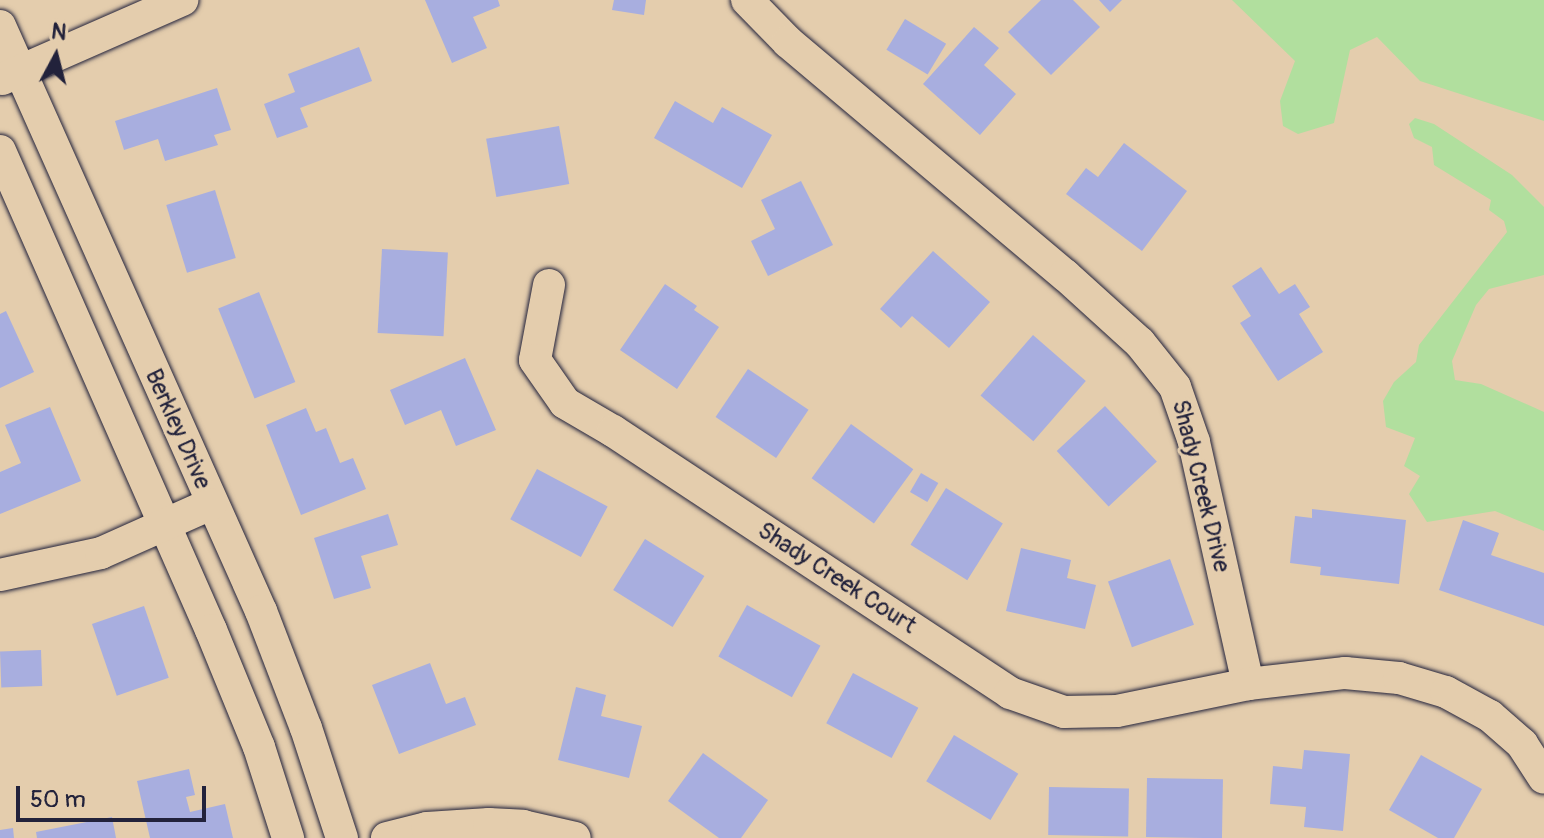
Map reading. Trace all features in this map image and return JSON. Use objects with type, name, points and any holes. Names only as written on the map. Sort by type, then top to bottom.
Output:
[{"type":"street","points":[[10,75],[182,0]]},
{"type":"street","name":"Shady Creek Drive","points":[[750,1],[788,42],[1065,275],[1140,343],[1175,387],[1194,442],[1248,684]]},
{"type":"street","name":"Berkley Drive","points":[[0,26],[10,75],[261,611],[306,728],[342,838]]},
{"type":"street","name":"Berkley Drive","points":[[0,151],[259,747],[288,838]]},
{"type":"street","name":"Shady Creek Court","points":[[549,285],[535,360],[565,403],[613,431],[1010,693],[1064,712],[1117,711],[1248,684]]},
{"type":"street","points":[[0,575],[101,553],[211,504]]},
{"type":"street","points":[[1248,684],[1345,673],[1399,678],[1446,692],[1490,716],[1522,744],[1544,778]]},
{"type":"street","points":[[387,838],[427,828],[489,824],[523,826],[575,838]]},
{"type":"green space","points":[[1232,0],[1544,0],[1544,121],[1420,81],[1377,37],[1350,50],[1334,123],[1298,134],[1283,126],[1280,101],[1295,61]]},
{"type":"green space","points":[[1415,118],[1434,124],[1512,175],[1544,207],[1544,275],[1489,289],[1476,305],[1452,361],[1455,380],[1481,384],[1544,412],[1544,531],[1495,511],[1427,522],[1409,494],[1420,476],[1404,466],[1415,438],[1386,427],[1383,401],[1394,382],[1416,362],[1419,345],[1507,232],[1504,221],[1489,210],[1491,200],[1434,165],[1432,147],[1414,138],[1409,124]]},
{"type":"building","points":[[425,0],[498,0],[500,6],[473,17],[487,48],[452,63]]},
{"type":"building","points":[[614,0],[646,0],[644,15],[612,10]]},
{"type":"building","points":[[1041,0],[1073,0],[1100,27],[1051,75],[1008,32]]},
{"type":"building","points":[[1099,0],[1122,0],[1110,12]]},
{"type":"building","points":[[905,19],[946,44],[928,75],[886,50]]},
{"type":"building","points":[[974,27],[999,48],[984,65],[1016,94],[980,135],[923,84]]},
{"type":"building","points":[[359,47],[372,81],[300,108],[308,127],[277,138],[264,104],[295,92],[288,74]]},
{"type":"building","points":[[217,88],[231,130],[214,135],[218,145],[165,161],[158,139],[124,150],[115,121]]},
{"type":"building","points":[[675,101],[713,123],[722,107],[772,135],[742,188],[654,138]]},
{"type":"building","points":[[559,126],[569,184],[496,197],[486,139]]},
{"type":"building","points":[[1124,143],[1187,191],[1142,251],[1066,194],[1086,168],[1098,177]]},
{"type":"building","points":[[801,181],[833,245],[768,276],[751,241],[775,229],[761,200]]},
{"type":"building","points":[[215,190],[236,258],[187,273],[166,205]]},
{"type":"building","points":[[382,249],[448,252],[444,336],[378,333]]},
{"type":"building","points":[[933,251],[990,302],[949,348],[912,316],[901,328],[880,309]]},
{"type":"building","points":[[1261,267],[1279,294],[1295,284],[1310,307],[1299,314],[1323,352],[1278,381],[1240,323],[1251,316],[1232,286]]},
{"type":"building","points":[[665,284],[697,306],[694,310],[719,327],[677,389],[620,350]]},
{"type":"building","points":[[259,292],[295,382],[255,398],[218,308]]},
{"type":"building","points":[[6,311],[34,372],[0,388],[0,314]]},
{"type":"building","points":[[1033,335],[1086,381],[1033,441],[981,395]]},
{"type":"building","points":[[465,358],[496,430],[456,446],[441,410],[405,425],[390,390]]},
{"type":"building","points":[[748,369],[809,410],[776,458],[716,417]]},
{"type":"building","points":[[1105,406],[1157,462],[1109,507],[1057,451]]},
{"type":"building","points":[[50,407],[81,481],[0,514],[0,472],[21,463],[5,425]]},
{"type":"building","points":[[306,408],[316,432],[326,428],[340,463],[353,458],[366,489],[301,515],[266,425]]},
{"type":"building","points":[[851,424],[913,469],[874,523],[812,478]]},
{"type":"building","points":[[537,469],[608,507],[581,557],[510,519]]},
{"type":"building","points":[[921,473],[938,483],[927,502],[910,492]]},
{"type":"building","points":[[946,488],[1003,524],[967,580],[910,545]]},
{"type":"building","points":[[1312,509],[1406,520],[1399,584],[1320,575],[1321,567],[1290,563],[1295,516],[1312,518]]},
{"type":"building","points":[[388,514],[398,545],[361,556],[371,588],[334,599],[314,538]]},
{"type":"building","points":[[1463,520],[1499,533],[1491,555],[1544,573],[1544,626],[1439,590]]},
{"type":"building","points":[[645,539],[704,576],[673,627],[613,590]]},
{"type":"building","points":[[1021,548],[1071,560],[1067,578],[1096,585],[1085,629],[1006,611]]},
{"type":"building","points":[[1170,559],[1194,625],[1132,647],[1108,582]]},
{"type":"building","points":[[747,605],[820,646],[792,697],[718,657]]},
{"type":"building","points":[[144,606],[169,678],[117,696],[92,624]]},
{"type":"building","points":[[41,650],[42,686],[1,687],[0,651]]},
{"type":"building","points":[[430,663],[446,704],[465,697],[476,725],[399,754],[372,685]]},
{"type":"building","points":[[853,673],[918,708],[892,758],[826,723]]},
{"type":"building","points":[[576,687],[606,695],[601,716],[642,726],[629,778],[558,760]]},
{"type":"building","points":[[954,735],[1018,774],[990,820],[926,781]]},
{"type":"building","points":[[1304,750],[1350,754],[1343,831],[1304,827],[1306,807],[1270,804],[1273,766],[1302,769]]},
{"type":"building","points":[[703,753],[768,800],[741,838],[719,838],[668,801]]},
{"type":"building","points":[[1421,755],[1482,789],[1454,838],[1438,838],[1389,810]]},
{"type":"building","points":[[189,769],[195,795],[186,797],[190,812],[225,804],[233,838],[150,838],[137,781]]},
{"type":"building","points":[[1147,778],[1223,779],[1222,838],[1146,837]]},
{"type":"building","points":[[1049,787],[1129,788],[1128,836],[1048,835]]},
{"type":"building","points":[[112,817],[116,838],[37,838],[36,832]]},
{"type":"building","points":[[13,828],[14,838],[0,838],[0,830]]}]
